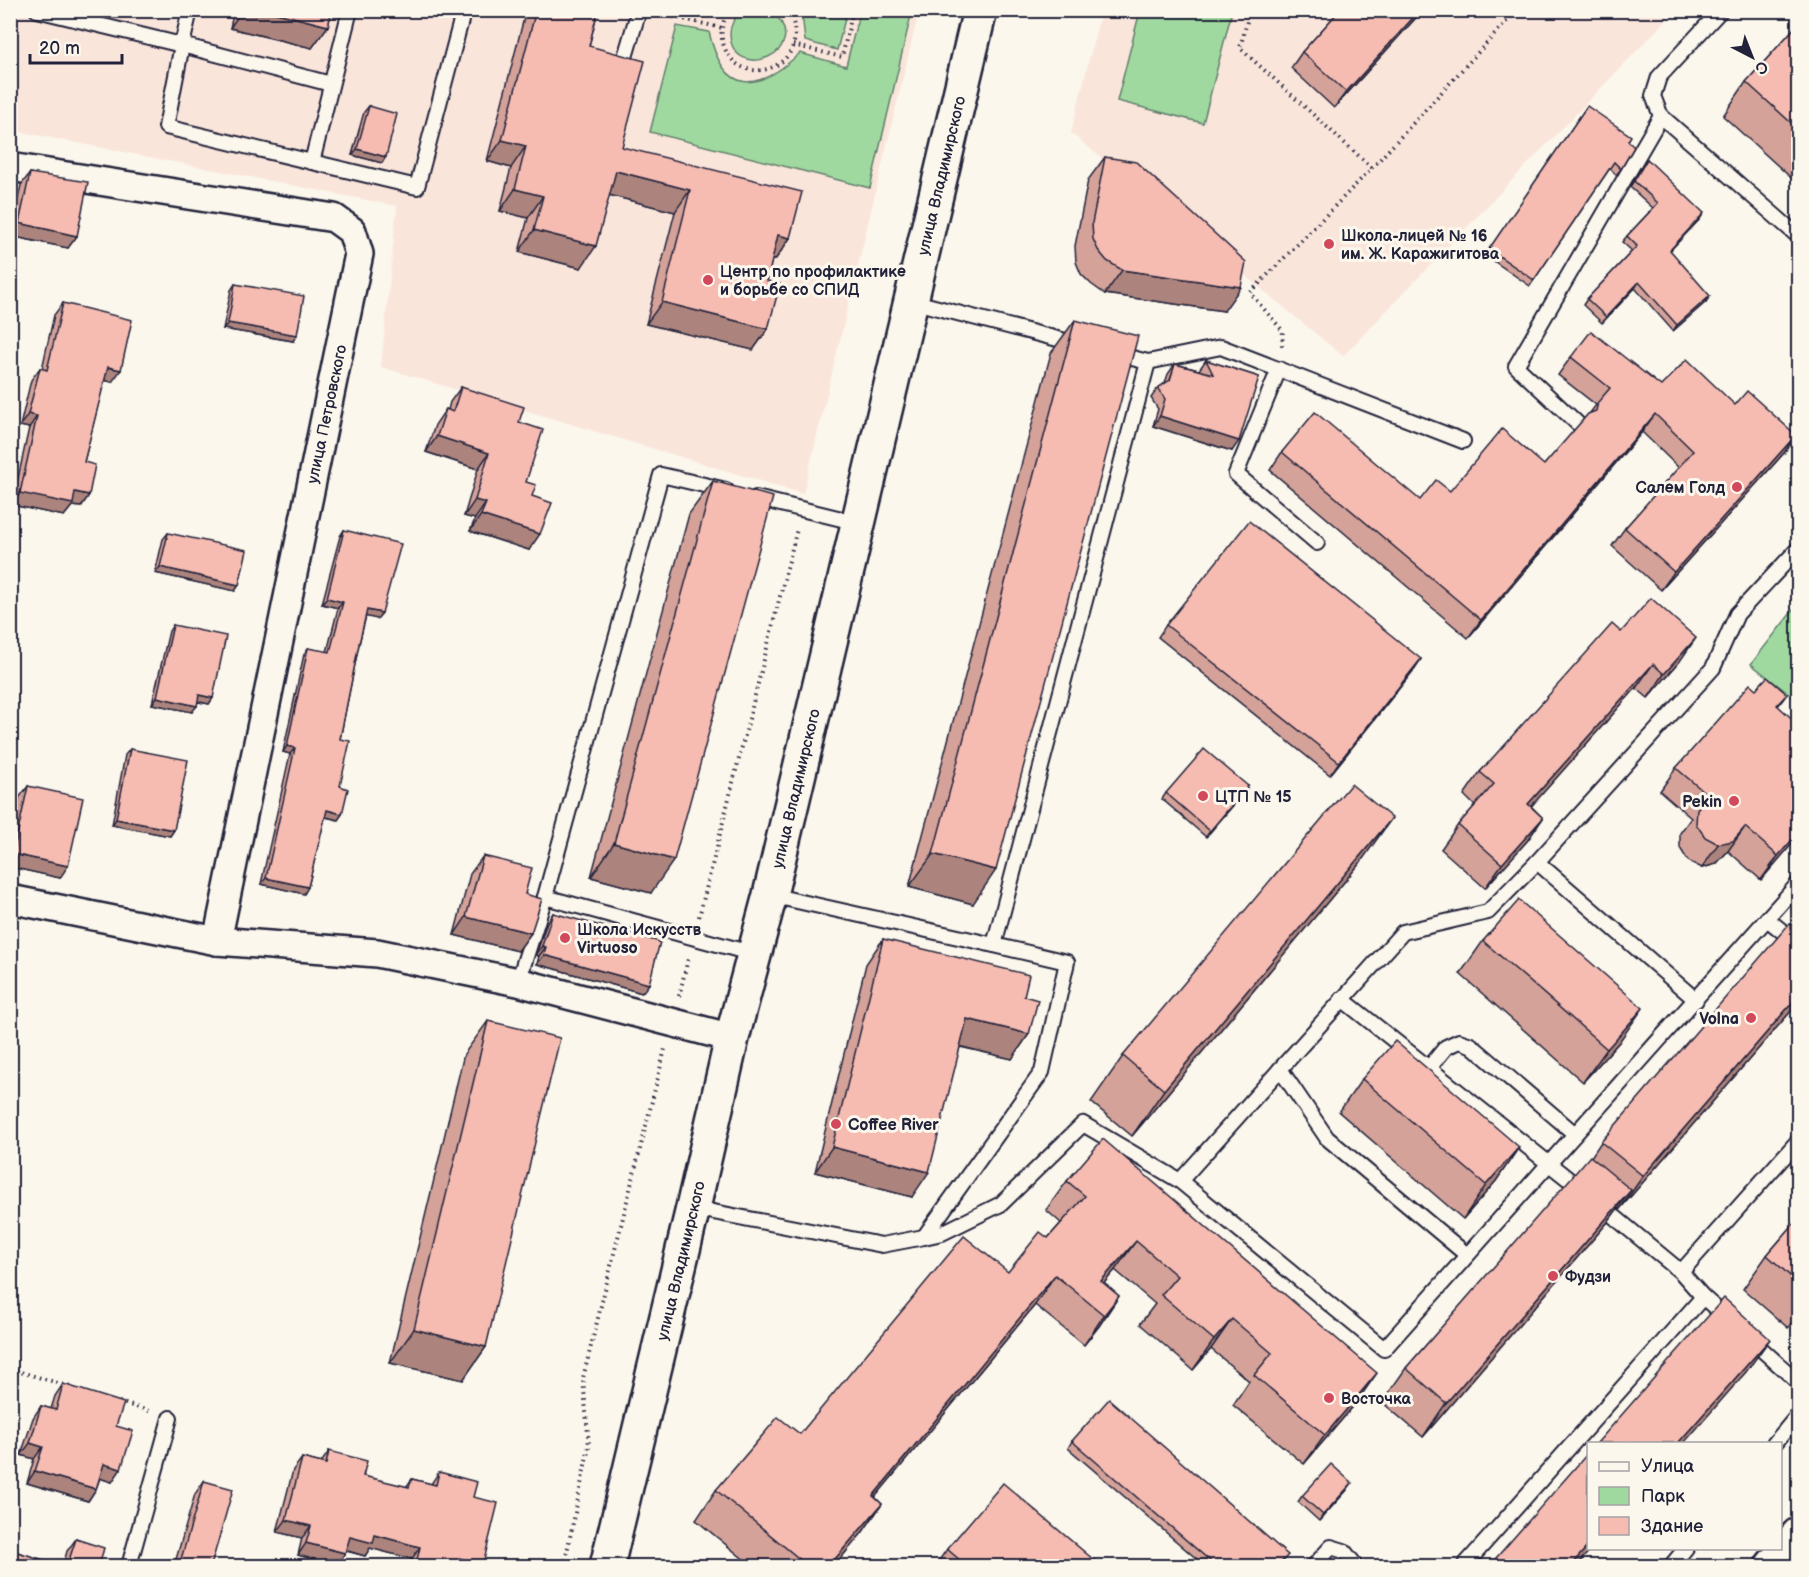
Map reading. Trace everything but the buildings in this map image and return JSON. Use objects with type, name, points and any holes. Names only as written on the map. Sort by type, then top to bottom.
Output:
[{"type":"street","name":"улица Владимирского","points":[[607,1566],[732,1038],[770,895],[981,10]]},
{"type":"street","name":"улица Петровского","points":[[10,167],[334,218],[352,231],[360,254],[217,941]]},
{"type":"street","points":[[10,899],[217,941],[377,953],[518,982],[732,1038]]},
{"type":"street","points":[[1772,1566],[1798,1535]]},
{"type":"lane","points":[[37,10],[332,84]]},
{"type":"lane","points":[[190,10],[166,127],[417,187],[463,13]]},
{"type":"lane","points":[[312,162],[350,10]]},
{"type":"lane","points":[[623,64],[639,10]]},
{"type":"lane","points":[[1721,10],[1659,77],[1653,96],[1662,116],[1798,236]]},
{"type":"lane","points":[[1577,423],[1516,366],[1662,116]]},
{"type":"lane","points":[[911,301],[1148,362],[1221,347],[1463,441]]},
{"type":"lane","points":[[993,945],[1148,362]]},
{"type":"lane","points":[[1279,369],[1236,474],[1317,543]]},
{"type":"lane","points":[[518,982],[545,897],[662,475],[858,523]]},
{"type":"lane","points":[[1180,1181],[1403,932],[1488,912],[1538,862],[1713,668],[1737,614],[1798,549]]},
{"type":"lane","points":[[1538,862],[1696,1000]]},
{"type":"lane","points":[[693,1208],[882,1245],[924,1237],[942,1233],[1001,1204],[1083,1124],[1180,1181],[1384,1348],[1798,884]]},
{"type":"lane","points":[[770,895],[1067,962],[1042,1072],[924,1237]]},
{"type":"lane","points":[[545,897],[754,954]]},
{"type":"lane","points":[[1767,919],[1798,944]]},
{"type":"lane","points":[[1342,999],[1681,1272],[1703,1297],[1798,1382]]},
{"type":"lane","points":[[1429,1068],[1446,1047],[1459,1041],[1471,1045],[1575,1134]]},
{"type":"lane","points":[[1280,1069],[1327,1138],[1467,1255]]},
{"type":"lane","points":[[1681,1272],[1798,1141]]},
{"type":"lane","points":[[1464,1566],[1703,1297]]},
{"type":"lane","points":[[1775,1442],[1798,1415]]},
{"type":"lane","points":[[129,1566],[170,1418]]},
{"type":"lane","points":[[1314,1566],[1331,1547],[1344,1551],[1356,1566]]},
{"type":"lane","points":[[1671,1566],[1684,1550]]},
{"type":"path","points":[[730,10],[722,28],[722,40],[730,57],[744,68],[756,71],[779,64],[788,56],[795,33],[788,10]]},
{"type":"path","points":[[793,45],[842,57],[853,10]]},
{"type":"path","points":[[1250,10],[1240,48],[1372,168]]},
{"type":"path","points":[[1279,369],[1283,331],[1250,293],[1372,168],[1517,10]]},
{"type":"path","points":[[657,13],[722,28]]},
{"type":"path","points":[[10,1369],[79,1389]]},
{"type":"path","points":[[113,1400],[170,1418]]},
{"type":"shaded area","points":[[10,11],[919,11],[803,494],[381,367],[397,206],[11,130]]},
{"type":"shaded area","name":"Школа-лицей № 16 им. Ж. Каражигитова","points":[[1101,11],[1675,11],[1343,356],[1071,133]]},
{"type":"green space","points":[[860,10],[912,11],[870,188],[650,132],[677,26],[709,32],[715,53],[724,68],[733,77],[744,82],[756,81],[770,76],[800,53],[846,66]]},
{"type":"green space","points":[[742,11],[772,11],[783,26],[784,39],[779,50],[768,57],[756,60],[744,58],[734,49],[730,34],[731,27],[735,18]]},
{"type":"green space","points":[[796,11],[847,11],[837,50],[805,41],[803,22]]},
{"type":"green space","points":[[1140,11],[1232,11],[1203,123],[1117,101]]},
{"type":"green space","points":[[1798,604],[1798,701],[1751,664]]},
{"type":"place","name":"Школа-лицей № 16 им. Ж. Каражигитова","points":[[1329,244]]},
{"type":"place","name":"Центр по профилактике и борьбе со СПИД","points":[[708,280]]},
{"type":"place","name":"Салем Голд","points":[[1737,487]]},
{"type":"place","name":"ЦТП № 15","points":[[1203,796]]},
{"type":"place","name":"Pekin","points":[[1734,801]]},
{"type":"place","name":"Школа Искусств Virtuoso","points":[[565,938]]},
{"type":"place","name":"Volna","points":[[1751,1018]]},
{"type":"place","name":"Coffee River","points":[[836,1124]]},
{"type":"place","name":"Фудзи","points":[[1553,1276]]},
{"type":"place","name":"Восточка","points":[[1329,1398]]}]
